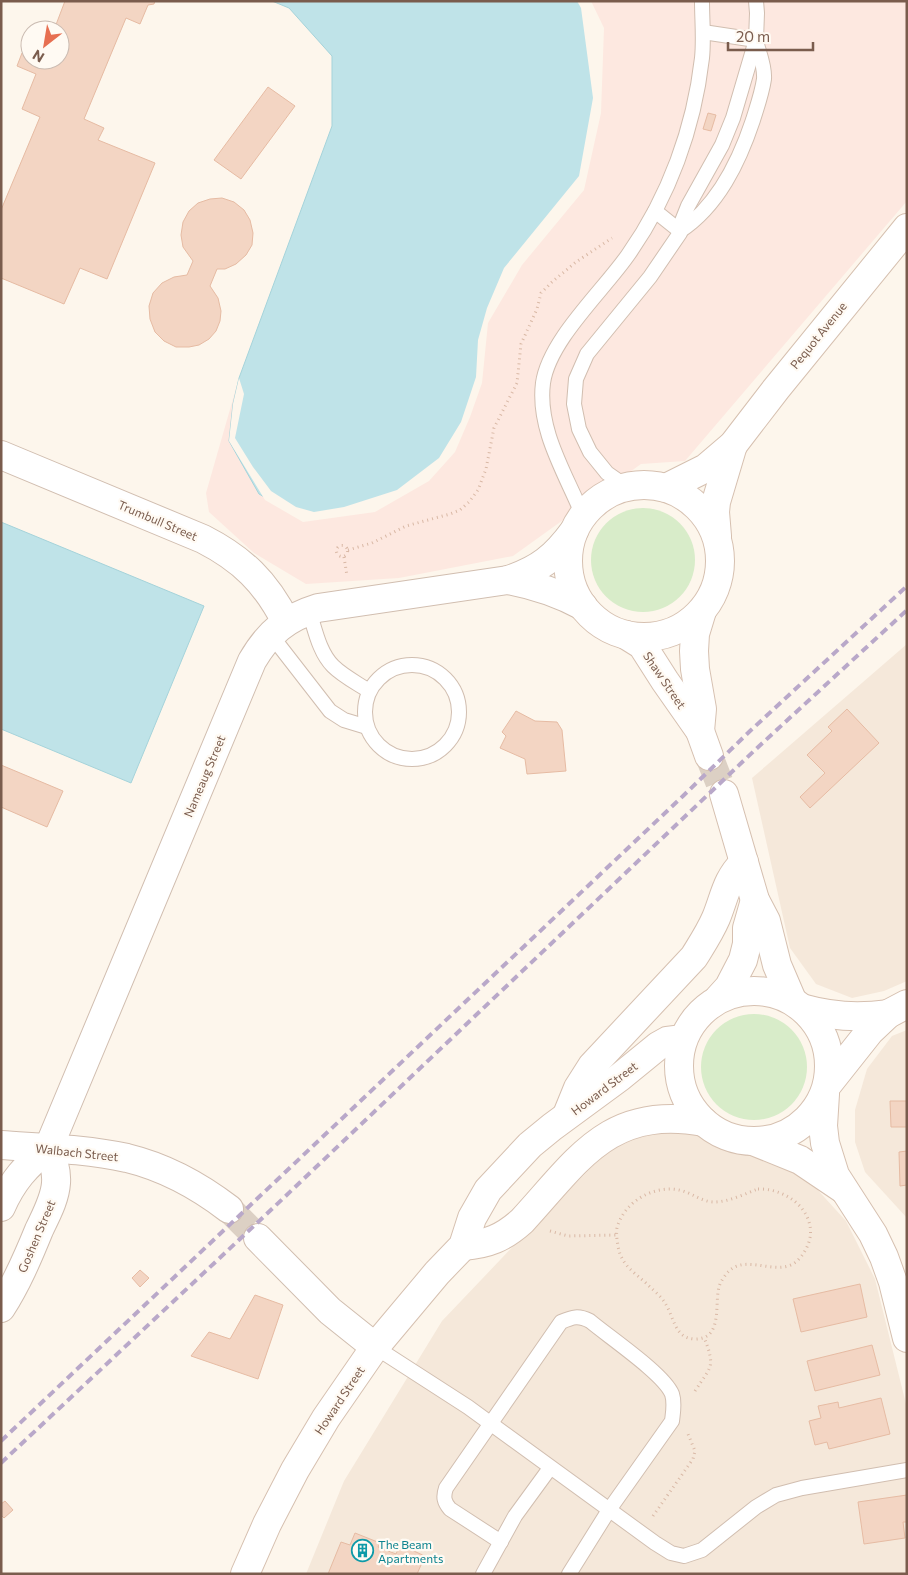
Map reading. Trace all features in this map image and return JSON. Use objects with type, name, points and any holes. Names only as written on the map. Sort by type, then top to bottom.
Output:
[{"type":"street","name":"Pequot Avenue","points":[[666,488],[706,468],[734,445],[776,389],[907,228]]},
{"type":"street","name":"Pequot Avenue","points":[[718,543],[716,502],[734,445]]},
{"type":"street","name":"Trumbull Street","points":[[1,454],[203,538],[225,550],[262,582],[288,623]]},
{"type":"street","points":[[288,623],[330,606],[508,580],[534,570],[546,563],[562,548],[595,503],[610,493],[626,487],[646,485],[666,488],[684,496],[699,508],[711,524],[718,543],[721,561],[718,579],[712,596],[702,611],[686,624],[668,634],[647,637],[626,635],[610,629],[583,606],[566,596],[547,589],[508,580]]},
{"type":"street","points":[[578,524],[569,550],[569,570],[574,589],[583,606]]},
{"type":"street","name":"Shaw Street","points":[[700,730],[702,709],[695,669],[694,650],[702,611]]},
{"type":"street","name":"Nameaug Street","points":[[48,1149],[252,661],[261,646],[288,623]]},
{"type":"street","name":"Shaw Street","points":[[626,635],[642,645],[700,730],[709,756]]},
{"type":"street","points":[[724,794],[755,900],[766,921],[777,965],[798,1004],[817,1023],[825,1039],[830,1056],[823,1109],[825,1143],[835,1175],[860,1211],[884,1258],[893,1282],[907,1338]]},
{"type":"street","points":[[566,1117],[578,1088],[592,1066],[694,957],[716,917],[731,877],[744,862]]},
{"type":"street","points":[[755,900],[747,928],[747,944],[743,960],[730,987],[704,1009],[692,1023],[683,1038],[679,1056],[679,1074],[684,1092],[692,1108],[704,1122],[719,1133],[736,1139],[753,1141],[772,1139],[790,1132],[805,1122],[817,1109],[827,1088],[854,1050],[897,1009]]},
{"type":"street","points":[[719,998],[736,992],[754,990],[772,992],[824,1014],[844,1017],[866,1017],[897,1009]]},
{"type":"street","name":"Howard Street","points":[[245,1574],[267,1524],[295,1470],[326,1418],[375,1347],[403,1312],[463,1246],[472,1218],[488,1190],[530,1145],[658,1046],[667,1041],[683,1038]]},
{"type":"street","points":[[463,1246],[479,1245],[495,1240],[509,1232],[522,1221],[593,1145],[609,1134],[644,1120],[685,1118],[704,1122]]},
{"type":"street","points":[[753,1141],[800,1160],[844,1190]]},
{"type":"street","name":"Walbach Street","points":[[1,1145],[86,1151],[136,1161],[179,1177],[207,1192],[229,1209]]},
{"type":"street","points":[[1,1208],[19,1174],[33,1159],[48,1149]]},
{"type":"street","name":"Goshen Street","points":[[1,1308],[22,1270],[54,1196],[55,1171],[53,1159],[48,1149]]},
{"type":"street","points":[[258,1238],[330,1311],[375,1347]]},
{"type":"lane","points":[[578,524],[553,450],[544,414],[543,383],[554,351],[628,255],[655,211],[683,148],[702,58],[702,1]]},
{"type":"lane","points":[[626,487],[607,473],[590,452],[579,429],[574,404],[576,379],[587,354],[650,277],[680,231],[698,217],[712,202],[731,172],[744,145],[756,112],[764,77],[756,40],[756,1]]},
{"type":"lane","points":[[703,32],[756,40]]},
{"type":"lane","points":[[680,231],[688,206],[714,161],[730,126],[756,40]]},
{"type":"lane","points":[[655,211],[680,231]]},
{"type":"lane","points":[[288,623],[321,648],[332,665],[369,691]]},
{"type":"lane","points":[[288,623],[330,711],[344,720],[367,727]]},
{"type":"lane","points":[[404,665],[419,665],[433,670],[445,679],[454,692],[459,708],[457,724],[450,739],[439,750],[425,757],[409,759],[393,755],[380,747],[367,727],[365,705],[369,691],[378,679],[390,670],[404,665]]},
{"type":"lane","points":[[501,1542],[450,1509],[445,1504],[443,1496],[446,1488],[560,1322],[580,1316],[590,1321],[664,1380],[672,1394],[674,1407],[672,1421],[609,1510],[569,1574]]},
{"type":"lane","points":[[375,1347],[490,1423],[654,1544],[671,1553],[684,1556],[702,1550],[756,1507],[776,1495],[802,1488],[907,1470]]},
{"type":"lane","points":[[483,1574],[515,1516],[550,1468]]},
{"type":"path","points":[[348,550],[372,543],[406,526],[450,514],[469,502],[478,490],[486,469],[494,428],[518,383],[522,338],[537,309],[541,293],[576,262],[615,236]]},
{"type":"path","points":[[344,557],[338,556],[338,548],[344,546],[348,550]]},
{"type":"path","points":[[348,550],[347,555],[344,557],[348,582]]},
{"type":"path","points":[[758,1189],[774,1190],[792,1199],[799,1206],[808,1219],[811,1229],[811,1237],[807,1248],[792,1265],[774,1267],[742,1265],[728,1272],[720,1284],[716,1322],[710,1332],[701,1338],[685,1337],[680,1332],[662,1298],[623,1262],[618,1251],[616,1235],[620,1222],[632,1203],[642,1196],[670,1190],[681,1191],[706,1201],[714,1202],[724,1201],[758,1189]]},
{"type":"path","points":[[544,1228],[555,1234],[568,1236],[616,1235]]},
{"type":"shaded area","points":[[588,1],[907,1],[907,201],[685,461],[641,464],[513,556],[399,578],[306,584],[254,553],[209,512],[206,493],[239,378],[229,441],[486,323]]},
{"type":"shaded area","points":[[907,644],[907,981],[884,991],[852,998],[816,984],[790,948],[752,778]]},
{"type":"shaded area","points":[[907,1030],[907,1218],[865,1172],[855,1142],[855,1110],[867,1069],[892,1036]]},
{"type":"shaded area","points":[[659,1128],[696,1131],[733,1152],[772,1160],[805,1176],[846,1221],[875,1279],[907,1408],[907,1574],[306,1574],[344,1481],[442,1321],[604,1155],[627,1137]]},
{"type":"green space","points":[[643,508],[663,512],[680,523],[691,540],[695,560],[691,580],[680,597],[663,608],[643,612],[623,608],[606,597],[595,580],[591,560],[595,540],[606,523],[623,512]]},
{"type":"green space","points":[[754,1014],[774,1018],[792,1029],[803,1047],[807,1067],[803,1087],[792,1105],[774,1116],[754,1120],[734,1116],[716,1105],[705,1087],[701,1067],[705,1047],[716,1029],[734,1018]]},
{"type":"water","points":[[272,1],[588,1],[599,113],[582,189],[520,264],[486,323],[479,382],[453,451],[374,509],[304,519],[259,494],[229,441],[233,404],[239,378],[332,126],[332,56],[289,8]]},
{"type":"water","points":[[1,522],[204,606],[131,783],[1,729]]},
{"type":"pier","points":[[577,1],[591,1],[604,28],[601,113],[584,190],[522,265],[488,323],[482,383],[455,452],[429,481],[375,512],[303,522],[265,500],[229,441],[233,404],[239,378],[244,394],[235,438],[271,491],[296,507],[314,512],[344,507],[397,490],[439,458],[461,422],[476,377],[478,340],[487,308],[504,268],[579,176],[593,98],[581,8]]},
{"type":"building","points":[[65,1],[155,1],[154,4],[148,5],[140,24],[126,18],[84,119],[104,128],[98,140],[155,163],[107,279],[80,268],[64,304],[1,278],[1,210],[40,117],[22,109],[36,74],[26,70],[70,70],[70,20],[58,20]]},
{"type":"building","points":[[268,87],[295,106],[241,179],[214,160]]},
{"type":"building","points":[[708,113],[716,115],[711,131],[703,129]]},
{"type":"building","points":[[222,198],[234,202],[244,210],[250,220],[253,233],[252,245],[246,255],[236,264],[225,269],[217,269],[210,286],[218,298],[221,311],[216,331],[209,339],[199,345],[176,347],[164,341],[155,332],[150,319],[149,306],[153,293],[162,283],[174,277],[187,275],[193,261],[183,247],[181,235],[183,222],[189,211],[198,203]]},
{"type":"building","points":[[847,709],[879,743],[810,808],[800,797],[825,773],[807,755],[832,731],[828,727]]},
{"type":"building","points":[[516,711],[535,721],[557,722],[562,730],[566,771],[527,774],[525,759],[500,748],[506,736],[502,732]]},
{"type":"building","points":[[1,765],[63,791],[47,827],[1,807]]},
{"type":"building","points":[[890,1101],[907,1101],[907,1127],[891,1127]]},
{"type":"building","points":[[907,1151],[907,1185],[900,1186],[899,1152]]},
{"type":"building","points":[[140,1270],[149,1278],[140,1287],[132,1278]]},
{"type":"building","points":[[860,1284],[867,1317],[801,1332],[793,1299]]},
{"type":"building","points":[[255,1295],[283,1305],[258,1379],[191,1356],[209,1332],[230,1339]]},
{"type":"building","points":[[872,1345],[880,1375],[815,1391],[807,1361]]},
{"type":"building","points":[[881,1398],[890,1434],[829,1449],[827,1442],[815,1445],[809,1421],[821,1418],[818,1406],[838,1402],[839,1408]]},
{"type":"building","points":[[907,1495],[907,1522],[903,1522],[905,1538],[864,1544],[858,1502]]},
{"type":"building","points":[[5,1501],[13,1510],[4,1518],[1,1515],[1,1504]]},
{"type":"building","name":"The Beam Apartments","points":[[355,1533],[380,1543],[378,1547],[396,1554],[400,1545],[425,1556],[417,1574],[328,1574],[341,1542],[350,1545]]},
{"type":"tunnel","points":[[709,756],[724,794]]},
{"type":"tunnel","points":[[229,1209],[258,1238]]},
{"type":"railway","points":[[1,1441],[750,731],[907,586]]},
{"type":"railway","points":[[1,1463],[273,1208],[756,749],[907,610]]},
{"type":"place","name":"The Beam Apartments","points":[[362,1551]]}]
